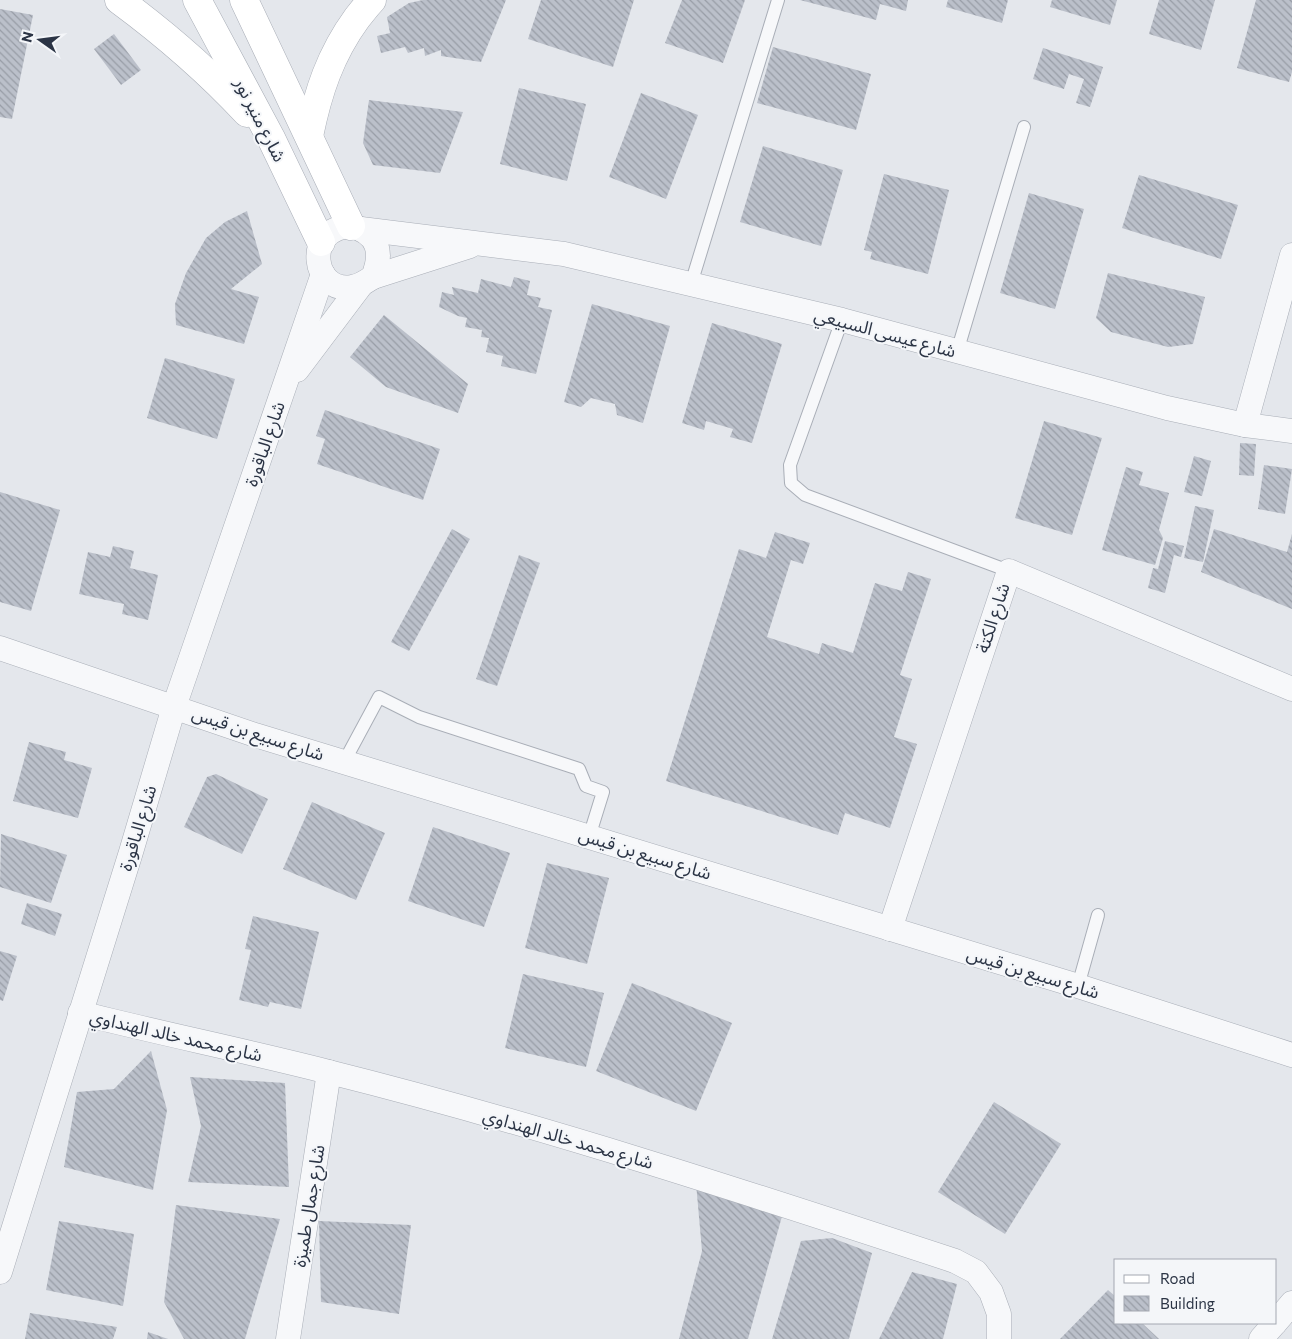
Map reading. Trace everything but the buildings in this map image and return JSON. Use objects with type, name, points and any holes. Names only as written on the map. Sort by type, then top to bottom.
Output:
[{"type":"street","points":[[119,0],[152,24],[193,60],[233,97],[270,138]]},
{"type":"street","name":"شارع منير نور","points":[[197,0],[270,138],[321,242]]},
{"type":"street","name":"شارع منير نور","points":[[244,0],[309,136],[356,227]]},
{"type":"street","points":[[309,136],[316,100],[328,65],[346,33],[372,0]]},
{"type":"street","points":[[342,227],[356,227],[368,234],[374,241],[378,250],[377,266],[367,281],[352,287],[343,287],[328,280],[323,274],[318,258],[321,242],[333,230],[342,227]]},
{"type":"street","name":"شارع عيسى السبيعي","points":[[356,227],[564,254],[842,320],[1167,408],[1245,424],[1292,431]]},
{"type":"street","name":"شارع عيسى السبيعي","points":[[367,281],[477,244]]},
{"type":"street","points":[[1245,424],[1292,255]]},
{"type":"street","name":"شارع الباقورة","points":[[0,1272],[131,852],[174,707],[323,274]]},
{"type":"street","name":"شارع الباقورة","points":[[284,388],[367,281]]},
{"type":"street","name":"شارع الكتة","points":[[890,929],[1009,571],[1292,689]]},
{"type":"street","name":"شارع سبيع بن قيس","points":[[0,648],[255,734],[1078,986],[1292,1055]]},
{"type":"street","name":"شارع محمد خالد الهنداوي","points":[[80,1013],[330,1072],[498,1118],[723,1185],[955,1261],[976,1272],[991,1292],[999,1314],[999,1339]]},
{"type":"street","name":"شارع جمال طميزة","points":[[288,1339],[330,1072]]},
{"type":"street","points":[[1277,1320],[1292,1303]]},
{"type":"street","points":[[1261,1339],[1273,1324]]},
{"type":"lane","points":[[691,284],[778,0]]},
{"type":"lane","points":[[956,352],[1024,127]]},
{"type":"lane","points":[[842,320],[790,465],[791,483],[805,495],[1009,571]]},
{"type":"lane","points":[[344,762],[379,698],[419,717],[579,769],[586,786],[602,792],[589,837]]},
{"type":"lane","points":[[1078,986],[1098,914]]}]
